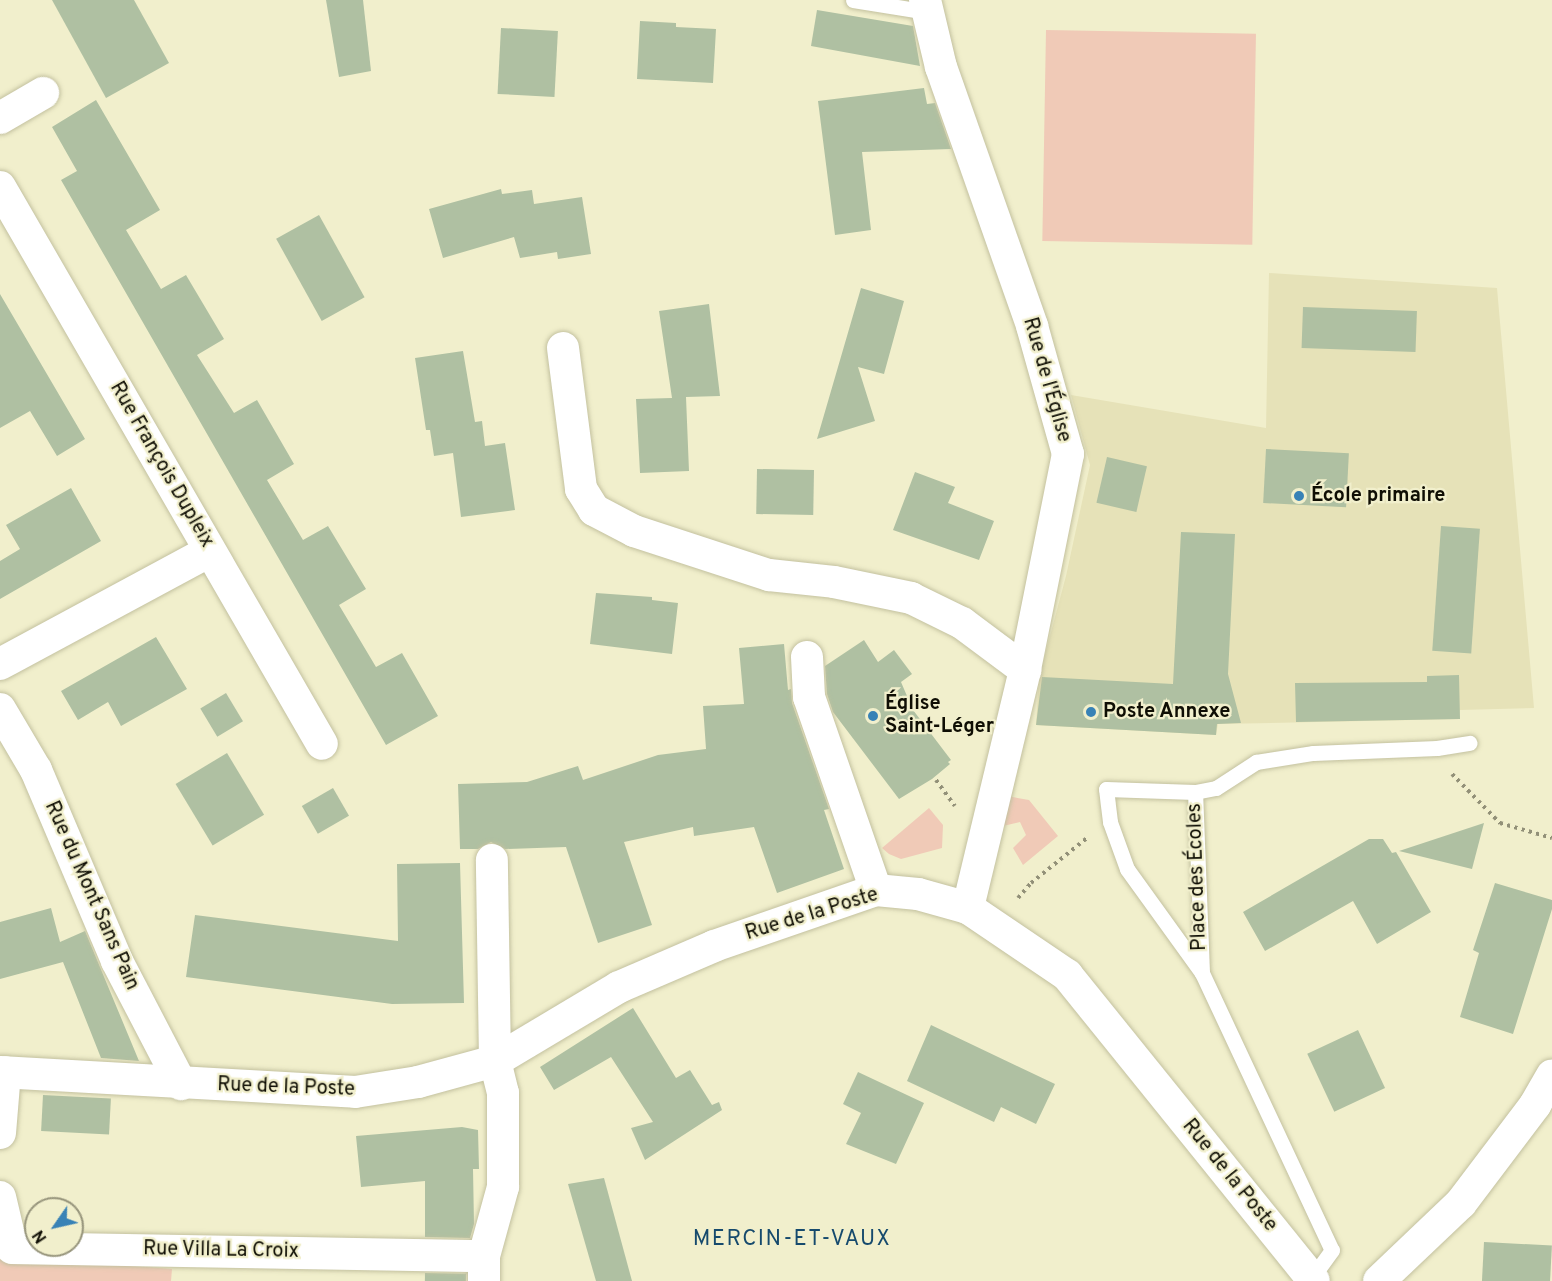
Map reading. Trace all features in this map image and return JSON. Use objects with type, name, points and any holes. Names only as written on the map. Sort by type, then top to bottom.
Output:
[{"type":"street","name":"Rue de l'Église","points":[[927,6],[941,66],[1032,326],[1068,454],[1025,670],[968,908]]},
{"type":"street","points":[[0,118],[44,93]]},
{"type":"street","name":"Rue François Dupleix","points":[[0,187],[322,744]]},
{"type":"street","points":[[563,348],[581,489],[594,510],[634,531],[769,575],[834,582],[911,598],[962,623],[1025,670]]},
{"type":"street","points":[[0,664],[210,551]]},
{"type":"street","points":[[807,657],[809,697],[876,890]]},
{"type":"street","name":"Rue du Mont Sans Pain","points":[[0,709],[36,770],[117,960],[182,1084]]},
{"type":"street","points":[[484,1268],[502,1187],[503,1093],[495,1062],[492,860]]},
{"type":"street","name":"Rue de la Poste","points":[[2,1072],[355,1092],[418,1082],[495,1062],[619,987],[665,965],[876,890],[918,894],[968,908],[1067,975],[1313,1280]]},
{"type":"street","points":[[0,1133],[2,1072]]},
{"type":"street","points":[[1379,1281],[1461,1203],[1535,1106],[1552,1076]]},
{"type":"street","name":"Rue Villa La Croix","points":[[0,1197],[12,1248],[484,1268]]},
{"type":"lane","points":[[853,0],[927,6]]},
{"type":"lane","points":[[1195,792],[1216,788],[1256,762],[1313,753],[1437,748],[1470,743]]},
{"type":"lane","name":"Place des Écoles","points":[[1202,974],[1195,792],[1106,789],[1110,822],[1127,869],[1202,974],[1332,1250],[1313,1280]]},
{"type":"path","points":[[1437,748],[1449,771],[1500,823],[1552,838]]},
{"type":"path","points":[[1031,883],[1070,850]]},
{"type":"shaded area","points":[[1046,30],[1256,34],[1252,245],[1042,241]]},
{"type":"shaded area","name":"École primaire","points":[[1269,273],[1497,288],[1534,708],[1460,710],[1459,719],[1218,724],[1216,735],[1036,725],[1039,677],[1066,576],[1090,465],[1071,395],[1266,428]]},
{"type":"shaded area","points":[[1007,796],[1029,800],[1058,836],[1023,865],[1013,848],[1026,835],[1020,822],[1003,826]]},
{"type":"shaded area","points":[[929,808],[943,825],[942,848],[901,859],[882,848]]},
{"type":"shaded area","points":[[0,1255],[172,1269],[171,1281],[0,1281]]},
{"type":"building","points":[[52,0],[134,0],[169,63],[106,98]]},
{"type":"building","points":[[326,0],[363,0],[371,71],[339,77]]},
{"type":"building","points":[[817,10],[913,26],[920,66],[811,46]]},
{"type":"building","points":[[640,21],[676,23],[676,27],[716,29],[713,83],[637,79]]},
{"type":"building","points":[[501,28],[558,31],[554,97],[498,94]]},
{"type":"building","points":[[924,88],[927,104],[935,103],[951,149],[862,152],[871,230],[835,235],[818,101]]},
{"type":"building","points":[[96,100],[160,210],[126,230],[161,289],[186,275],[224,339],[197,355],[234,413],[257,400],[294,464],[267,480],[303,540],[328,526],[366,589],[339,605],[376,667],[402,653],[438,716],[386,745],[61,180],[77,171],[52,127]]},
{"type":"building","points":[[501,189],[502,194],[532,190],[534,204],[582,197],[591,254],[558,259],[557,252],[520,258],[514,237],[443,258],[429,209]]},
{"type":"building","points":[[319,215],[365,297],[322,321],[276,239]]},
{"type":"building","points":[[861,288],[904,301],[884,374],[858,367],[875,421],[817,439]]},
{"type":"building","points":[[0,294],[85,439],[57,456],[30,411],[0,428]]},
{"type":"building","points":[[709,304],[720,396],[686,397],[689,471],[640,473],[636,399],[672,398],[659,311]]},
{"type":"building","points":[[1303,307],[1417,311],[1415,352],[1302,348]]},
{"type":"building","points":[[463,351],[475,422],[482,421],[485,446],[505,443],[515,510],[461,517],[453,453],[434,456],[430,430],[426,430],[415,358]]},
{"type":"building","points":[[1266,449],[1349,453],[1346,507],[1263,503]]},
{"type":"building","points":[[1107,457],[1147,466],[1136,512],[1096,503]]},
{"type":"building","points":[[757,469],[814,470],[813,515],[756,514]]},
{"type":"building","points":[[915,472],[955,487],[948,503],[994,521],[979,560],[893,530]]},
{"type":"building","points":[[71,488],[101,541],[0,599],[0,561],[20,549],[6,525]]},
{"type":"building","points":[[1441,526],[1480,529],[1471,653],[1432,651]]},
{"type":"building","points":[[1181,532],[1235,534],[1228,674],[1241,723],[1217,724],[1216,735],[1036,725],[1042,677],[1173,684]]},
{"type":"building","points":[[596,593],[652,597],[652,600],[678,603],[672,654],[590,644]]},
{"type":"building","points":[[156,637],[187,689],[121,726],[108,702],[78,720],[61,691]]},
{"type":"building","name":"Église Saint-Léger","points":[[864,640],[878,662],[894,650],[912,674],[901,682],[913,710],[951,760],[948,762],[950,764],[932,779],[899,799],[833,712],[827,694],[825,666]]},
{"type":"building","points":[[784,644],[788,690],[791,689],[792,703],[829,809],[824,810],[844,869],[777,893],[754,827],[694,836],[693,827],[624,842],[652,925],[598,943],[566,847],[505,849],[491,842],[478,849],[460,849],[458,784],[527,782],[578,766],[583,780],[658,755],[706,749],[703,706],[744,704],[739,648]]},
{"type":"building","points":[[1459,675],[1460,719],[1296,722],[1295,683],[1427,682],[1427,676]]},
{"type":"building","points":[[226,693],[243,721],[217,737],[200,708]]},
{"type":"building","points":[[227,753],[264,815],[213,846],[176,784]]},
{"type":"building","points":[[333,788],[349,816],[318,834],[302,806]]},
{"type":"building","points":[[1484,823],[1472,869],[1399,851]]},
{"type":"building","points":[[1369,839],[1383,839],[1392,853],[1396,852],[1431,912],[1377,944],[1353,901],[1265,951],[1243,912]]},
{"type":"building","points":[[460,863],[464,1003],[392,1004],[186,977],[195,915],[398,941],[397,864]]},
{"type":"building","points":[[1495,883],[1552,900],[1552,909],[1513,1034],[1460,1017],[1479,953],[1473,950]]},
{"type":"building","points":[[51,908],[60,942],[85,931],[139,1061],[101,1058],[63,962],[0,979],[0,922]]},
{"type":"building","points":[[633,1008],[676,1078],[690,1070],[712,1105],[719,1102],[722,1110],[645,1160],[631,1128],[653,1122],[611,1057],[554,1090],[540,1067]]},
{"type":"building","points":[[931,1025],[1055,1084],[1036,1124],[1001,1107],[994,1122],[907,1081]]},
{"type":"building","points":[[1358,1030],[1385,1088],[1334,1112],[1307,1054]]},
{"type":"building","points":[[858,1072],[924,1103],[896,1164],[846,1144],[861,1113],[843,1104]]},
{"type":"building","points":[[43,1095],[111,1099],[109,1135],[41,1131]]},
{"type":"building","points":[[462,1127],[478,1130],[479,1169],[473,1169],[474,1224],[470,1238],[425,1237],[425,1181],[361,1187],[356,1136]]},
{"type":"building","points":[[604,1178],[632,1281],[596,1281],[568,1184]]},
{"type":"building","points":[[1484,1242],[1552,1246],[1550,1281],[1482,1281]]},
{"type":"building","points":[[425,1273],[466,1274],[466,1281],[425,1281]]},
{"type":"place","name":"École primaire","points":[[1299,496]]},
{"type":"place","name":"Poste Annexe","points":[[1091,712]]},
{"type":"place","name":"Église Saint-Léger","points":[[873,716]]},
{"type":"district","name":"MERCIN-ET-VAUX","points":[[792,1240]]}]
